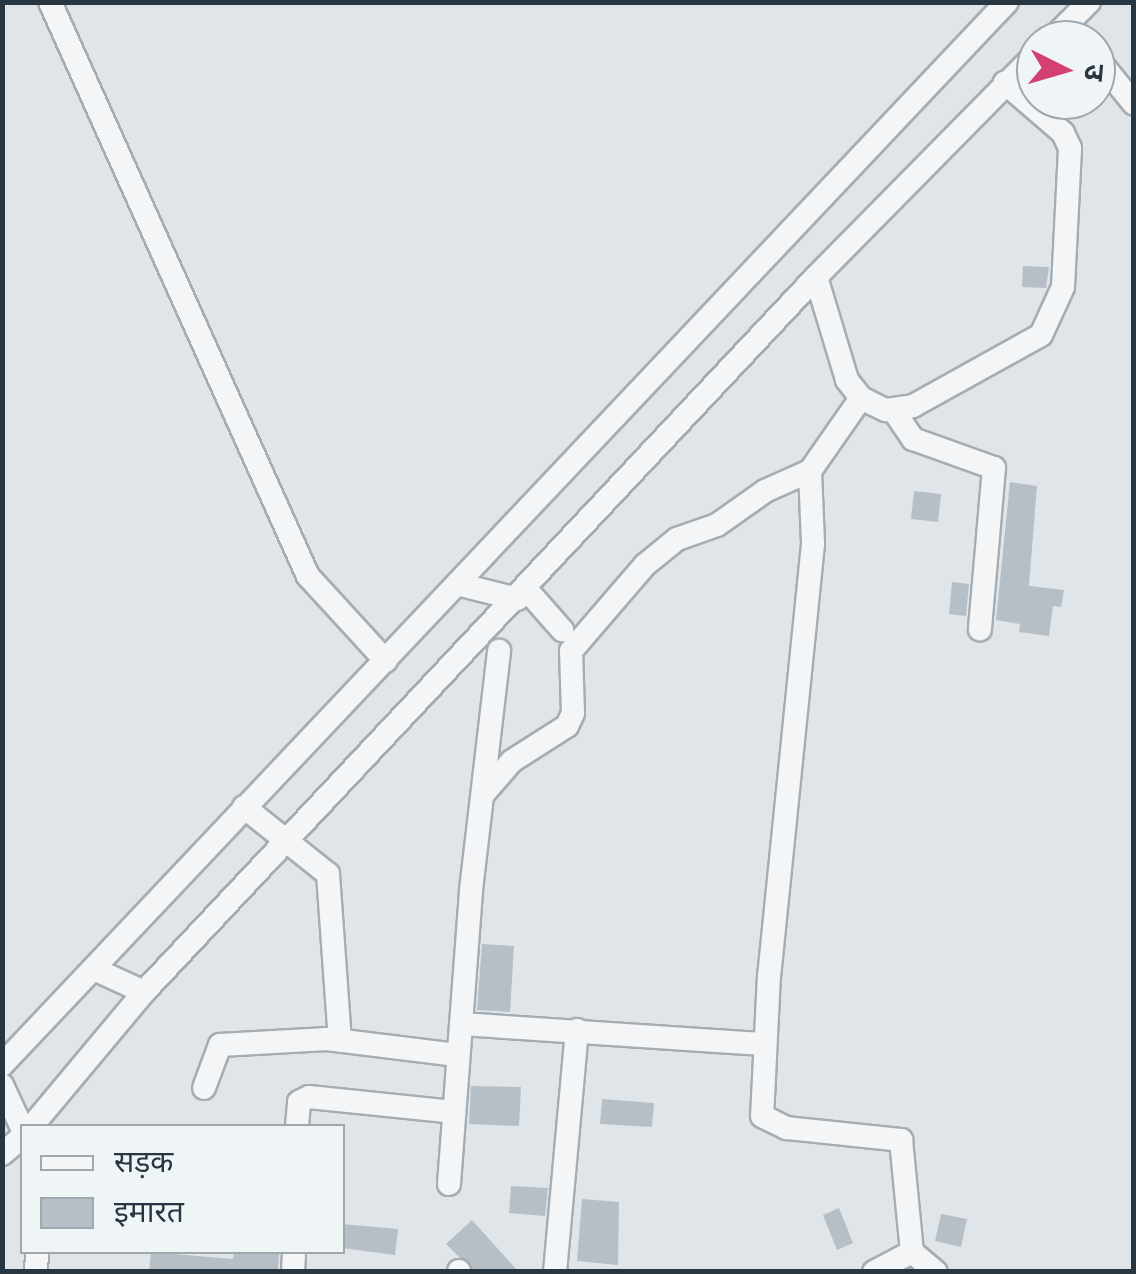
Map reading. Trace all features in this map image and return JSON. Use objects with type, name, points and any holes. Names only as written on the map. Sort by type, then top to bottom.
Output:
[{"type":"street","points":[[50,2],[308,576],[386,660]]},
{"type":"street","points":[[2,1065],[457,584],[982,12],[1007,2]]},
{"type":"street","points":[[34,1124],[144,992],[816,277],[1016,73]]},
{"type":"street","points":[[1116,82],[1134,104]]},
{"type":"street","points":[[894,411],[1032,342],[1059,306],[1069,144],[1005,83]]},
{"type":"street","points":[[816,277],[842,370],[862,398],[894,411],[913,440],[994,468],[980,629]]},
{"type":"street","points":[[485,792],[512,761],[567,726],[573,638],[645,565],[678,539],[718,525],[765,492],[810,472],[862,398]]},
{"type":"street","points":[[810,472],[814,544],[763,1044],[764,1122],[902,1142],[912,1252],[936,1272]]},
{"type":"street","points":[[457,584],[522,594],[573,638]]},
{"type":"street","points":[[449,1184],[458,1055],[499,651]]},
{"type":"street","points":[[244,807],[284,843],[328,874],[340,1040]]},
{"type":"street","points":[[94,970],[144,992]]},
{"type":"street","points":[[461,1024],[763,1044]]},
{"type":"street","points":[[556,1272],[577,1030]]},
{"type":"street","points":[[204,1088],[218,1046],[340,1040],[458,1055]]},
{"type":"street","points":[[2,1085],[20,1124]]},
{"type":"street","points":[[297,1124],[298,1102],[309,1097],[453,1112]]},
{"type":"street","points":[[874,1272],[912,1252]]},
{"type":"building","points":[[1023,266],[1049,267],[1046,288],[1022,287]]},
{"type":"building","points":[[1010,482],[1037,486],[1029,586],[1064,590],[1061,607],[1053,606],[1049,636],[1019,632],[1020,624],[996,620]]},
{"type":"building","points":[[914,491],[941,494],[938,522],[911,519]]},
{"type":"building","points":[[952,582],[969,584],[966,616],[949,614]]},
{"type":"building","points":[[482,944],[514,946],[510,1012],[477,1010]]},
{"type":"building","points":[[471,1086],[521,1087],[519,1126],[469,1124]]},
{"type":"building","points":[[602,1099],[654,1103],[652,1127],[600,1124]]},
{"type":"building","points":[[511,1186],[548,1188],[545,1216],[509,1213]]},
{"type":"building","points":[[582,1199],[619,1202],[618,1265],[577,1261]]},
{"type":"building","points":[[839,1208],[853,1243],[837,1250],[823,1215]]},
{"type":"building","points":[[941,1214],[967,1219],[961,1247],[935,1241]]},
{"type":"building","points":[[472,1220],[519,1272],[474,1272],[446,1244]]},
{"type":"building","points":[[345,1224],[398,1229],[395,1255],[345,1248]]},
{"type":"building","points":[[151,1254],[233,1259],[234,1254],[279,1254],[278,1272],[149,1272]]}]
